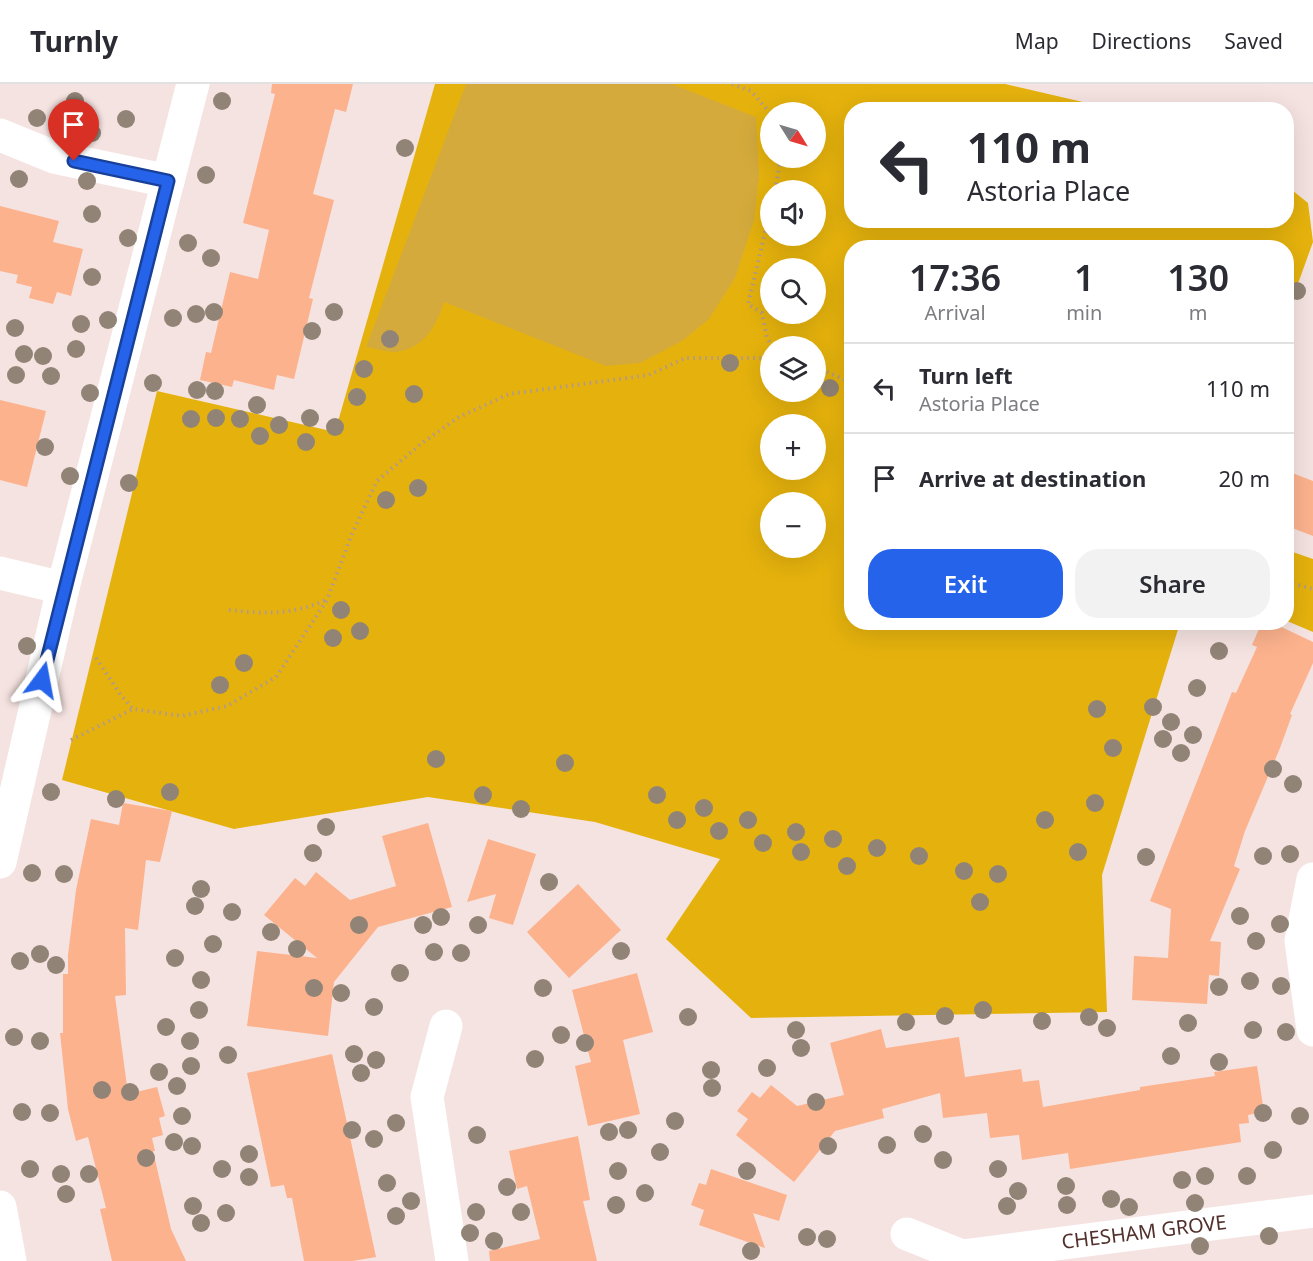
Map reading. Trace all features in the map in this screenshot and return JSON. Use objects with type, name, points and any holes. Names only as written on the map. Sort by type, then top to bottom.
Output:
[{"type":"street","points":[[0,862],[63,588],[193,84]]},
{"type":"street","points":[[0,135],[54,157],[168,181]]},
{"type":"street","points":[[0,573],[63,588]]},
{"type":"street","points":[[1313,879],[1301,941],[1313,1030]]},
{"type":"street","points":[[446,1026],[427,1097],[452,1261]]},
{"type":"street","points":[[0,1207],[10,1261]]},
{"type":"street","name":"CHESHAM GROVE","points":[[907,1234],[962,1256],[1313,1211]]},
{"type":"path","points":[[732,84],[751,91],[761,102]]},
{"type":"path","points":[[762,246],[748,304],[762,313],[767,336]]},
{"type":"path","points":[[71,740],[133,709],[182,716],[227,706],[276,677],[327,600],[351,536],[377,481],[422,443],[459,417],[509,394],[649,375],[685,358],[760,358]]},
{"type":"path","points":[[826,371],[844,379]]},
{"type":"path","points":[[1294,584],[1313,589]]},
{"type":"path","points":[[229,610],[265,614],[305,609],[327,600]]},
{"type":"path","points":[[96,658],[133,709]]},
{"type":"shaded area","points":[[435,84],[1005,84],[1083,102],[844,102],[844,228],[1294,228],[1294,192],[1308,203],[1313,242],[1294,295],[1294,240],[844,240],[844,630],[1178,630],[1102,875],[1107,1012],[751,1018],[666,939],[720,859],[595,822],[428,797],[234,829],[62,780],[157,391],[335,432]]},
{"type":"shaded area","points":[[466,84],[672,84],[756,117],[759,176],[754,220],[735,278],[709,319],[682,341],[640,363],[606,366],[444,302],[427,336],[413,347],[394,352],[366,347]]},
{"type":"shaded area","points":[[1294,552],[1313,559],[1313,632],[1294,624]]},
{"type":"building","points":[[272,84],[353,84],[346,112],[335,109],[313,194],[334,200],[309,298],[313,299],[294,379],[277,375],[274,390],[234,380],[232,387],[200,380],[206,352],[211,353],[230,272],[258,279],[269,230],[243,223],[275,94],[271,93]]},
{"type":"building","points":[[0,206],[59,221],[53,242],[83,249],[71,296],[57,292],[53,304],[29,298],[32,287],[16,283],[18,275],[0,271]]},
{"type":"building","points":[[0,400],[46,411],[27,487],[0,480]]},
{"type":"building","points":[[1294,474],[1313,481],[1313,536],[1294,529]]},
{"type":"building","points":[[1259,630],[1288,630],[1313,642],[1313,663],[1290,714],[1292,715],[1280,748],[1245,831],[1234,866],[1240,869],[1210,941],[1221,942],[1219,976],[1209,975],[1207,1004],[1132,1000],[1134,956],[1168,958],[1171,909],[1150,901],[1232,692],[1236,693],[1257,647],[1252,645]]},
{"type":"building","points":[[123,803],[172,811],[160,862],[146,860],[138,930],[125,928],[126,995],[115,996],[128,1094],[157,1087],[165,1116],[159,1118],[163,1135],[152,1138],[155,1151],[153,1151],[171,1229],[186,1261],[112,1261],[100,1209],[106,1208],[88,1137],[76,1141],[68,1109],[60,1033],[63,1033],[63,974],[68,974],[68,955],[76,890],[91,819],[119,825]]},
{"type":"building","points":[[428,823],[452,907],[378,927],[334,982],[328,1036],[247,1026],[257,951],[317,958],[264,915],[295,878],[305,886],[316,872],[350,900],[396,886],[382,836]]},
{"type":"building","points":[[488,839],[536,854],[513,925],[489,918],[496,894],[467,902]]},
{"type":"building","points":[[578,884],[621,930],[569,978],[527,932]]},
{"type":"building","points":[[637,973],[653,1032],[623,1040],[640,1114],[588,1126],[575,1066],[591,1062],[572,990]]},
{"type":"building","points":[[881,1029],[886,1048],[959,1037],[965,1077],[1021,1069],[1023,1082],[1039,1080],[1043,1107],[1140,1090],[1140,1087],[1215,1076],[1214,1072],[1257,1066],[1264,1112],[1248,1115],[1249,1123],[1239,1124],[1241,1142],[1070,1169],[1068,1153],[1022,1160],[1019,1135],[990,1138],[987,1113],[943,1118],[940,1093],[882,1109],[884,1118],[835,1131],[794,1182],[736,1135],[748,1119],[737,1111],[752,1092],[760,1098],[771,1085],[797,1106],[844,1095],[830,1043]]},
{"type":"building","points":[[332,1054],[376,1257],[353,1261],[304,1261],[292,1198],[287,1198],[284,1185],[271,1187],[247,1073]]},
{"type":"building","points":[[578,1136],[590,1200],[583,1201],[597,1261],[490,1261],[489,1251],[540,1239],[527,1186],[517,1189],[509,1151]]},
{"type":"building","points":[[711,1169],[787,1195],[779,1221],[753,1213],[765,1248],[699,1225],[704,1210],[691,1205],[699,1183],[706,1185]]},
{"type":"route","points":[[42,680],[168,181],[74,161]]}]
